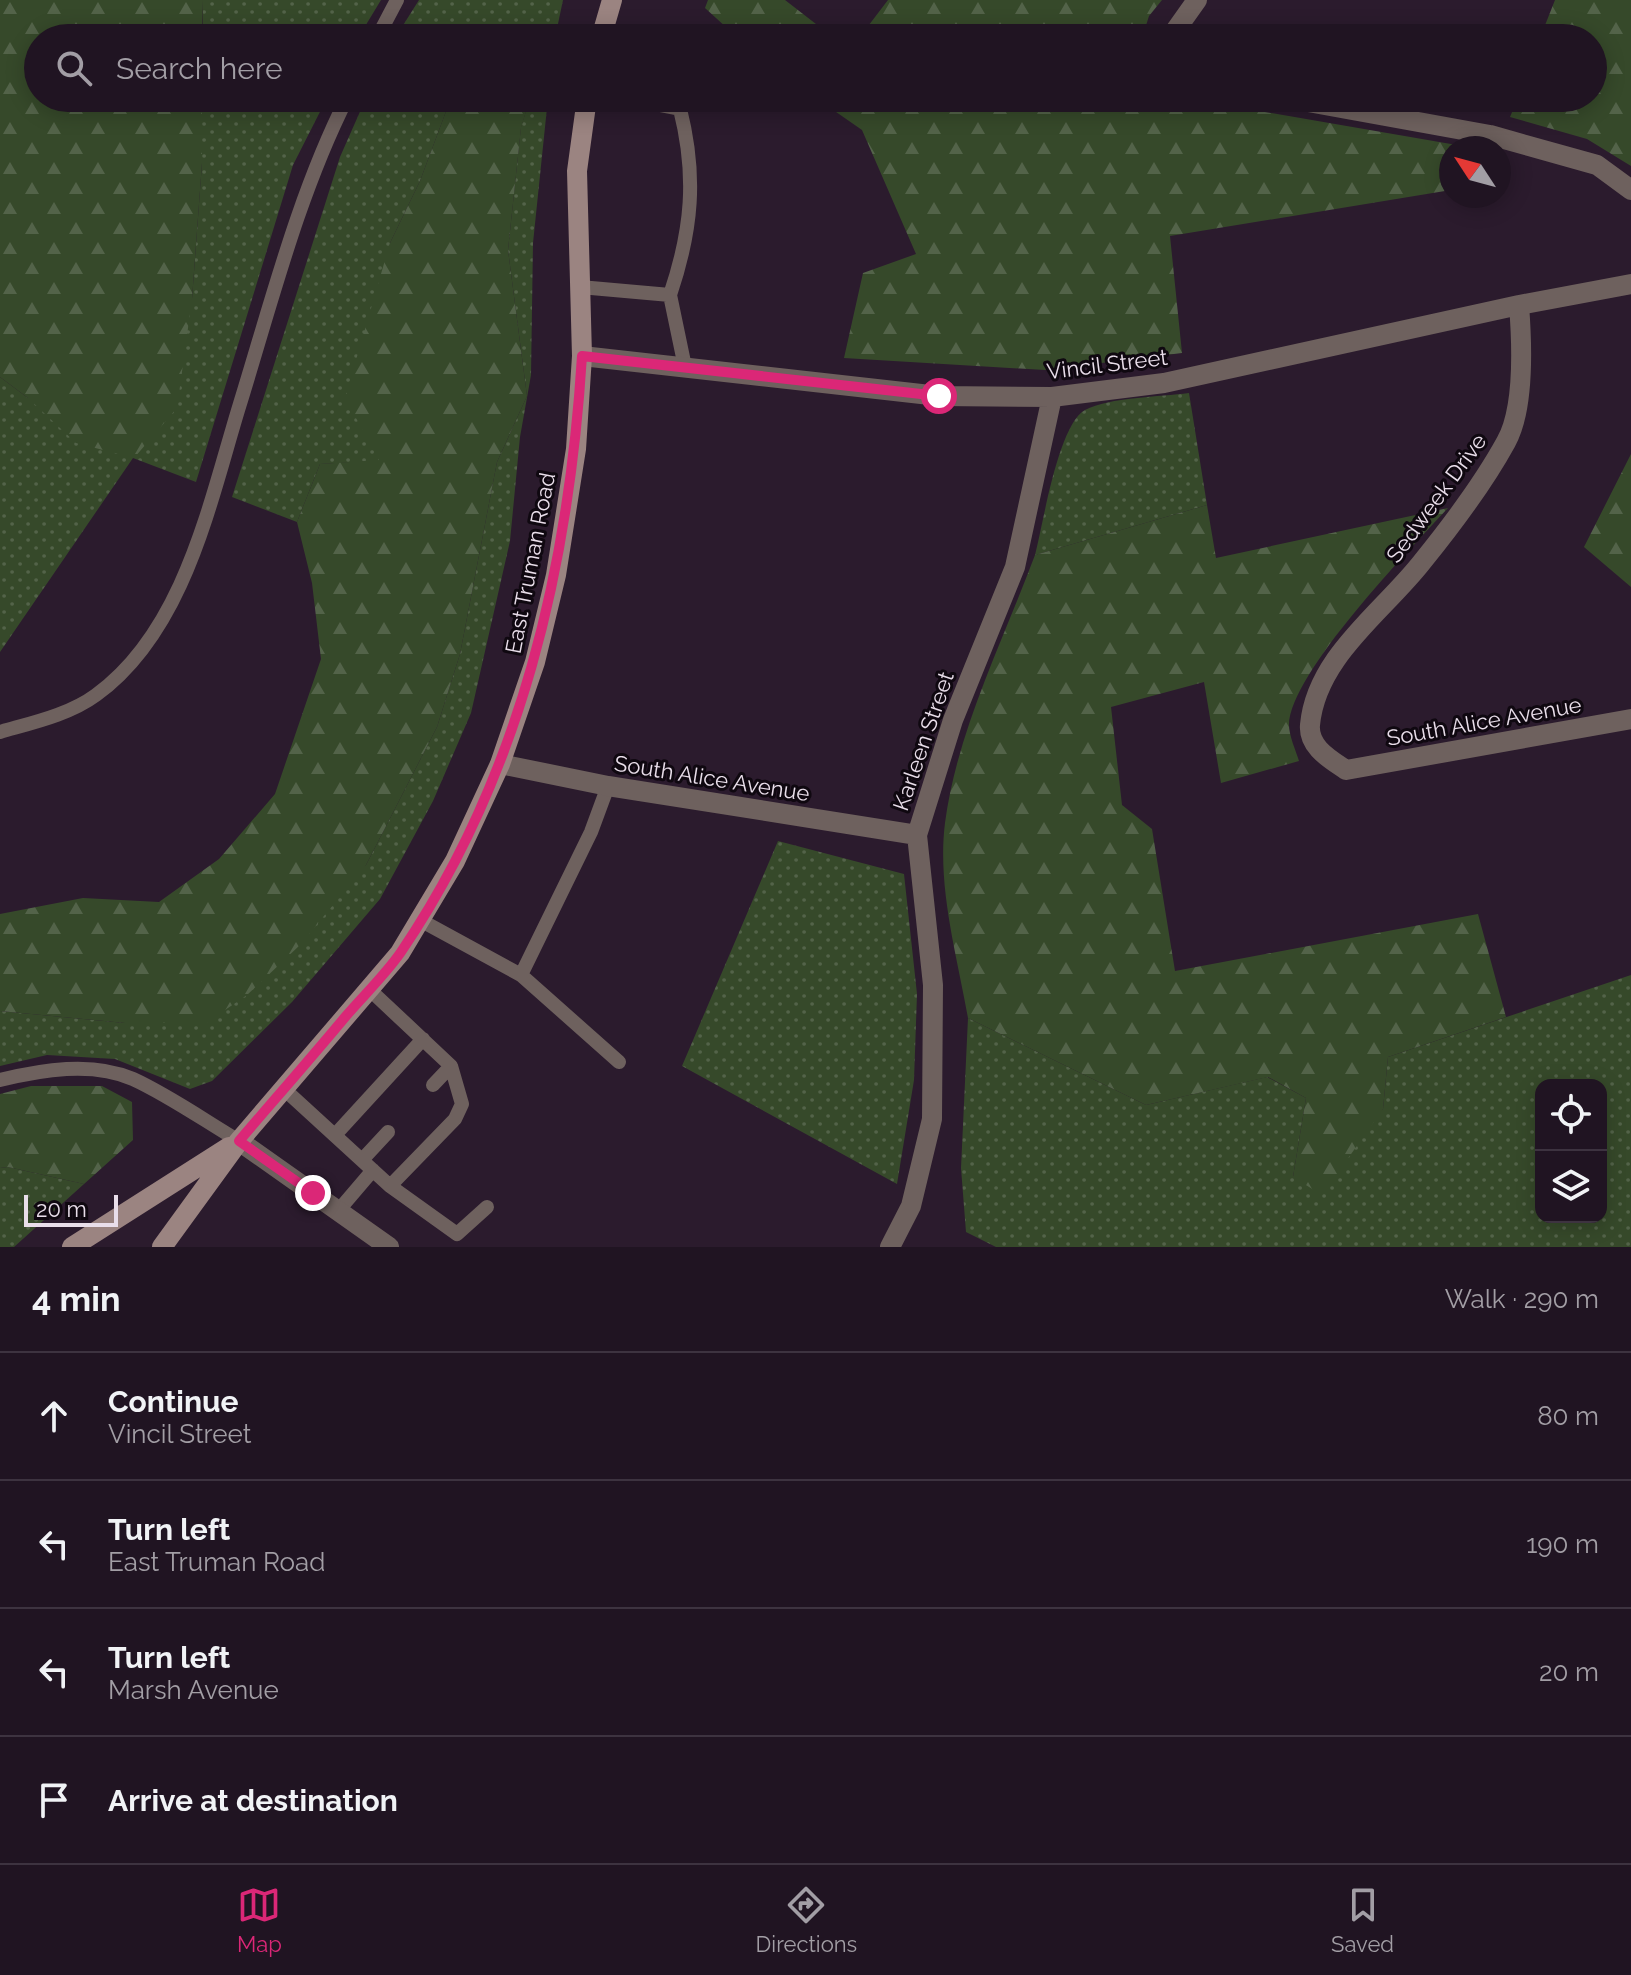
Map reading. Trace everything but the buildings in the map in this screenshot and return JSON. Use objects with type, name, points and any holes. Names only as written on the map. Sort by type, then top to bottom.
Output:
[{"type":"main road","points":[[605,24],[612,0]]},
{"type":"main road","name":"East Truman Road","points":[[162,1247],[239,1141],[400,953],[455,861],[500,764],[535,662],[556,575],[576,449],[582,356],[577,171],[585,112]]},
{"type":"main road","name":"East Truman Road","points":[[72,1247],[239,1141]]},
{"type":"street","points":[[1179,24],[1197,0]]},
{"type":"street","points":[[1363,112],[1490,135],[1597,165],[1631,190]]},
{"type":"street","name":"Vincil Street","points":[[582,356],[939,396],[1052,397],[1164,383],[1519,305],[1631,284]]},
{"type":"street","name":"Sedweek Drive","points":[[1346,770],[1319,752],[1310,727],[1322,683],[1362,628],[1421,564],[1507,440],[1524,363],[1519,305]]},
{"type":"street","name":"Karleen Street","points":[[890,1247],[911,1206],[932,1119],[933,985],[917,835],[953,720],[1015,567],[1052,397]]},
{"type":"street","name":"South Alice Avenue","points":[[1346,770],[1631,719]]},
{"type":"street","name":"South Alice Avenue","points":[[500,764],[608,786],[917,835]]},
{"type":"street","points":[[239,1141],[389,1247]]},
{"type":"lane","points":[[384,24],[397,0]]},
{"type":"lane","points":[[0,732],[45,719],[95,696],[142,650],[177,589],[200,534],[286,255],[327,137],[340,112]]},
{"type":"lane","points":[[681,112],[692,155],[686,247],[670,295],[685,367]]},
{"type":"lane","points":[[580,287],[670,295]]},
{"type":"lane","points":[[521,975],[591,832],[608,786]]},
{"type":"lane","points":[[420,920],[521,975],[619,1062]]},
{"type":"lane","points":[[369,989],[451,1066],[462,1104],[455,1119],[390,1186]]},
{"type":"lane","points":[[335,1135],[423,1039]]},
{"type":"lane","points":[[433,1085],[451,1066]]},
{"type":"lane","points":[[0,1080],[41,1070],[78,1069],[131,1078],[239,1141]]},
{"type":"lane","points":[[284,1089],[390,1186],[457,1234],[487,1207]]},
{"type":"lane","points":[[338,1211],[388,1132]]},
{"type":"green space","points":[[0,0],[203,0],[202,24],[24,24],[24,112],[202,112],[202,163],[192,299],[177,408],[134,458],[76,443],[28,398],[0,377]]},
{"type":"green space","points":[[203,0],[381,0],[366,24],[203,24]]},
{"type":"green space","points":[[419,0],[563,0],[558,24],[404,24]]},
{"type":"green space","points":[[708,0],[785,0],[816,24],[723,24],[705,8]]},
{"type":"green space","points":[[888,0],[1162,0],[1146,24],[870,24]]},
{"type":"green space","points":[[1555,0],[1631,0],[1631,166],[1587,139],[1510,117],[1512,112],[1607,112],[1607,24],[1546,24]]},
{"type":"green space","points":[[202,112],[320,112],[293,165],[196,482],[133,458],[0,652],[0,377],[28,398],[192,299],[202,163]]},
{"type":"green space","points":[[360,112],[446,112],[420,181],[390,243],[379,461],[320,464],[297,522],[232,497],[340,157]]},
{"type":"green space","points":[[446,112],[526,112],[521,128],[508,250],[527,396],[497,462],[460,654],[437,727],[366,865],[300,945],[247,995],[206,1023],[125,1023],[0,1011],[0,914],[83,898],[159,902],[219,859],[275,794],[321,659],[312,583],[297,522],[320,464],[379,460],[345,398],[390,243],[420,181]]},
{"type":"green space","points":[[526,112],[547,112],[533,243],[531,375],[520,437],[510,541],[471,713],[433,801],[380,899],[292,1002],[212,1081],[190,1089],[115,1059],[47,1055],[0,1066],[0,1011],[125,1023],[366,865],[437,727],[460,654],[497,462],[527,396],[508,250],[521,127]]},
{"type":"green space","points":[[836,112],[1265,112],[1439,142],[1439,192],[1170,236],[1182,353],[1045,370],[844,358],[863,273],[916,254],[862,130]]},
{"type":"green space","points":[[1189,393],[1207,505],[1035,555],[1059,455],[1075,419],[1085,410],[1108,402]]},
{"type":"green space","points":[[1631,454],[1631,587],[1584,547]]},
{"type":"green space","points":[[1207,505],[1216,558],[1448,508],[1355,612],[1309,675],[1295,702],[1289,725],[1299,761],[1221,783],[1204,682],[1111,707],[1122,805],[1152,829],[1175,971],[1478,914],[1506,1017],[1388,1057],[1383,1109],[1322,1195],[1293,1177],[1306,1098],[1268,1077],[1146,1105],[968,1018],[949,921],[943,847],[951,789],[970,720],[1035,555]]},
{"type":"green space","points":[[778,841],[904,874],[917,994],[914,1080],[897,1184],[682,1066]]},
{"type":"green space","points":[[1631,975],[1631,1247],[996,1247],[966,1232],[961,1168],[968,1018],[1146,1105],[1267,1077],[1306,1098],[1293,1177],[1383,1109],[1388,1057]]},
{"type":"green space","points":[[31,1086],[102,1086],[132,1102],[133,1140],[84,1184],[8,1167],[0,1168],[0,1094]]},
{"type":"green space","points":[[8,1167],[84,1184],[14,1247],[0,1247],[0,1168]]},
{"type":"route","points":[[313,1193],[239,1141],[400,953],[455,861],[500,764],[535,662],[556,575],[576,449],[582,356],[939,396]]}]
